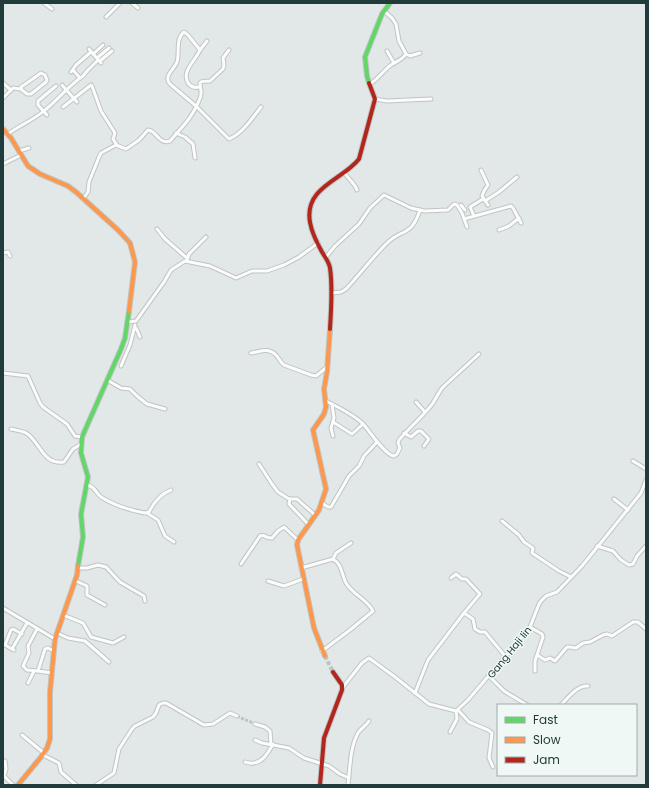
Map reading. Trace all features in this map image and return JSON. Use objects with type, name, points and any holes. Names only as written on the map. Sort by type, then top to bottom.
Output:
[{"type":"street","points":[[44,3],[52,9]]},
{"type":"street","points":[[106,17],[120,3]]},
{"type":"street","points":[[132,3],[138,8]]},
{"type":"street","points":[[325,656],[314,628],[297,550],[298,540],[316,515],[326,492],[326,486],[313,430],[325,410],[326,401],[324,389],[328,367],[332,292],[330,266],[308,221],[309,211],[316,195],[331,180],[355,164],[359,159],[375,99],[365,66],[365,57],[384,11],[390,3]]},
{"type":"street","points":[[384,11],[396,24],[399,41],[406,54],[410,56],[420,53]]},
{"type":"street","points":[[200,50],[187,34],[182,33],[178,44],[177,63],[167,80],[170,84],[230,138],[234,137],[249,122],[261,106]]},
{"type":"street","points":[[200,87],[193,87],[190,85],[186,76],[200,50],[207,41]]},
{"type":"street","points":[[80,78],[72,71],[76,65],[91,52],[103,45]]},
{"type":"street","points":[[8,134],[18,126],[44,111],[99,60],[109,48]]},
{"type":"street","points":[[63,107],[92,85],[101,111],[115,133],[113,139],[117,145],[126,149],[139,140],[148,130],[152,131],[161,141],[170,141],[192,116],[201,94],[201,81],[210,81],[222,69],[224,64],[223,58],[229,50]]},
{"type":"street","points":[[99,60],[112,51]]},
{"type":"street","points":[[387,51],[394,63]]},
{"type":"street","points":[[91,52],[99,60]]},
{"type":"street","points":[[370,84],[394,63],[402,59],[406,54]]},
{"type":"street","points":[[21,89],[24,85],[41,73],[47,80],[32,94]]},
{"type":"street","points":[[3,83],[11,90]]},
{"type":"street","points":[[62,84],[77,102]]},
{"type":"street","points":[[38,100],[56,86]]},
{"type":"street","points":[[3,98],[14,88],[21,89],[27,94],[32,94],[38,100],[38,105],[47,115]]},
{"type":"street","points":[[375,99],[387,101],[431,98]]},
{"type":"street","points":[[3,129],[8,134],[26,164],[45,177],[68,186],[118,230],[132,247],[135,262],[128,322],[121,350],[82,437],[82,456],[88,475],[88,485],[81,514],[83,537],[76,581],[63,615],[59,634],[55,639],[52,673],[50,739],[44,754],[18,785]]},
{"type":"street","points":[[176,133],[193,144],[195,158]]},
{"type":"street","points":[[83,199],[88,192],[89,182],[101,153],[117,145]]},
{"type":"street","points":[[3,164],[29,148]]},
{"type":"street","points":[[481,170],[488,185],[484,191],[485,202]]},
{"type":"street","points":[[344,172],[347,178],[354,182],[356,190]]},
{"type":"street","points":[[474,216],[470,207],[485,202],[517,176]]},
{"type":"street","points":[[326,257],[335,246],[359,224],[370,208],[382,196],[386,196],[402,204],[430,212],[448,210],[455,204],[461,205],[465,210]]},
{"type":"street","points":[[461,205],[467,227]]},
{"type":"street","points":[[464,219],[501,210],[510,206],[513,208],[521,223]]},
{"type":"street","points":[[332,292],[341,292],[346,289],[389,241],[412,227],[420,210]]},
{"type":"street","points":[[499,230],[509,226],[519,218]]},
{"type":"street","points":[[157,229],[165,239],[187,259],[210,266],[235,278],[252,271],[267,271],[284,265],[299,257],[318,243]]},
{"type":"street","points":[[121,366],[130,346],[135,323],[163,284],[171,270],[187,259],[190,253],[198,247],[206,237]]},
{"type":"street","points":[[3,253],[8,252],[10,256]]},
{"type":"street","points":[[128,322],[135,323]]},
{"type":"street","points":[[135,323],[137,334],[140,337]]},
{"type":"street","points":[[251,353],[265,350],[270,351],[277,356],[280,362],[284,365],[314,376],[328,367]]},
{"type":"street","points":[[326,401],[363,424],[371,436],[389,455],[394,456],[398,454],[400,448],[398,441],[404,433],[432,405],[437,394],[443,387],[479,354]]},
{"type":"street","points":[[3,373],[28,376],[43,407],[67,424],[75,436],[82,437]]},
{"type":"street","points":[[107,380],[121,388],[130,389],[147,404],[165,409]]},
{"type":"street","points":[[416,402],[425,412]]},
{"type":"street","points":[[332,404],[334,414],[333,422],[330,428],[333,436]]},
{"type":"street","points":[[333,422],[352,434],[363,424]]},
{"type":"street","points":[[11,429],[28,434],[50,460],[64,462],[73,449],[81,444]]},
{"type":"street","points":[[404,433],[410,437],[419,430],[421,431],[429,439],[424,446]]},
{"type":"street","points":[[322,503],[328,507],[331,507],[349,476],[360,466],[364,456],[377,442]]},
{"type":"street","points":[[633,461],[646,469]]},
{"type":"street","points":[[259,464],[275,489],[290,499],[297,499],[316,515]]},
{"type":"street","name":"Gang Haji Iin","points":[[457,711],[530,627],[539,604],[546,596],[557,592],[582,566],[641,493],[646,481]]},
{"type":"street","points":[[88,485],[94,487],[98,495],[113,504],[122,508],[147,513],[158,520],[165,536],[174,542]]},
{"type":"street","points":[[147,513],[162,495],[171,490]]},
{"type":"street","points":[[290,499],[289,504],[309,525]]},
{"type":"street","points":[[614,499],[628,510]]},
{"type":"street","points":[[502,521],[519,535],[524,542],[533,548],[532,553],[571,577]]},
{"type":"street","points":[[241,564],[260,536],[264,535],[268,538],[272,538],[284,527],[298,540]]},
{"type":"street","points":[[301,568],[333,559],[336,553],[351,543]]},
{"type":"street","points":[[597,546],[610,549],[629,565],[633,564],[637,556],[646,546]]},
{"type":"street","points":[[322,651],[373,611],[366,602],[353,592],[346,584],[341,566],[333,559]]},
{"type":"street","points":[[79,568],[87,568],[98,564],[106,567],[120,582],[144,596],[145,601]]},
{"type":"street","points":[[415,693],[428,660],[480,594],[466,578],[462,579],[456,574],[451,578]]},
{"type":"street","points":[[268,580],[284,586],[303,579]]},
{"type":"street","points":[[76,581],[87,586],[87,595],[105,605]]},
{"type":"street","points":[[3,614],[4,608],[55,639]]},
{"type":"street","points":[[464,613],[473,619],[475,630],[485,632],[505,656]]},
{"type":"street","points":[[63,615],[83,623],[91,637],[113,643],[124,637]]},
{"type":"street","points":[[537,655],[545,660],[550,658],[555,661],[567,647],[576,648],[584,643],[590,642],[607,634],[612,636],[635,622],[641,624],[646,629]]},
{"type":"street","points":[[22,634],[13,629],[11,630],[4,643],[13,650],[22,634],[27,623]]},
{"type":"street","points":[[530,627],[543,636],[537,655],[535,671]]},
{"type":"street","points":[[37,629],[28,646],[29,653],[23,666],[25,669],[52,673]]},
{"type":"street","points":[[59,634],[85,641],[109,662]]},
{"type":"street","points":[[28,683],[36,671],[45,650],[48,648],[54,651]]},
{"type":"street","points":[[320,785],[323,764],[324,738],[342,694],[343,687],[362,663],[369,658],[429,704],[457,711],[469,722],[492,733],[489,758],[493,767]]},
{"type":"street","points":[[333,672],[343,687]]},
{"type":"street","points":[[489,676],[504,691],[525,704]]},
{"type":"street","points":[[562,704],[578,688],[588,686]]},
{"type":"street","points":[[96,785],[114,773],[119,749],[133,727],[153,717],[159,705],[163,703],[166,703],[204,725],[213,724],[230,713],[237,716]]},
{"type":"street","points":[[450,732],[457,719],[457,711]]},
{"type":"street","points":[[348,785],[356,738],[369,721]]},
{"type":"street","points":[[245,762],[252,764],[260,762],[267,755],[272,744],[270,731],[265,727],[255,724]]},
{"type":"street","points":[[22,735],[44,754],[59,763],[61,772],[76,785]]},
{"type":"street","points":[[255,740],[262,743],[291,748],[300,755],[329,766],[349,778]]},
{"type":"street","points":[[5,761],[6,769],[4,776],[13,785]]},
{"type":"tunnel","points":[[325,656],[333,672]]},
{"type":"tunnel","points":[[237,716],[255,724]]},
{"type":"traffic: fast","points":[[369,83],[365,57],[382,14],[390,3]]},
{"type":"traffic: fast","points":[[78,566],[83,537],[81,514],[88,477],[81,453],[82,437],[121,349],[125,338],[129,311]]},
{"type":"traffic: slow","points":[[3,129],[11,138],[28,166],[40,174],[68,186],[76,192],[118,230],[130,243],[135,262],[129,311]]},
{"type":"traffic: slow","points":[[325,656],[314,628],[297,545],[298,540],[319,510],[326,489],[313,430],[324,414],[326,407],[324,389],[327,372],[330,329]]},
{"type":"traffic: slow","points":[[18,785],[41,757],[47,748],[50,739],[50,692],[55,639],[77,575],[78,566]]},
{"type":"traffic: jam","points":[[330,329],[332,291],[330,268],[312,230],[309,216],[310,208],[312,201],[317,194],[355,164],[359,159],[375,99],[369,83]]},
{"type":"traffic: jam","points":[[320,785],[324,738],[342,690],[342,685],[333,672]]}]
